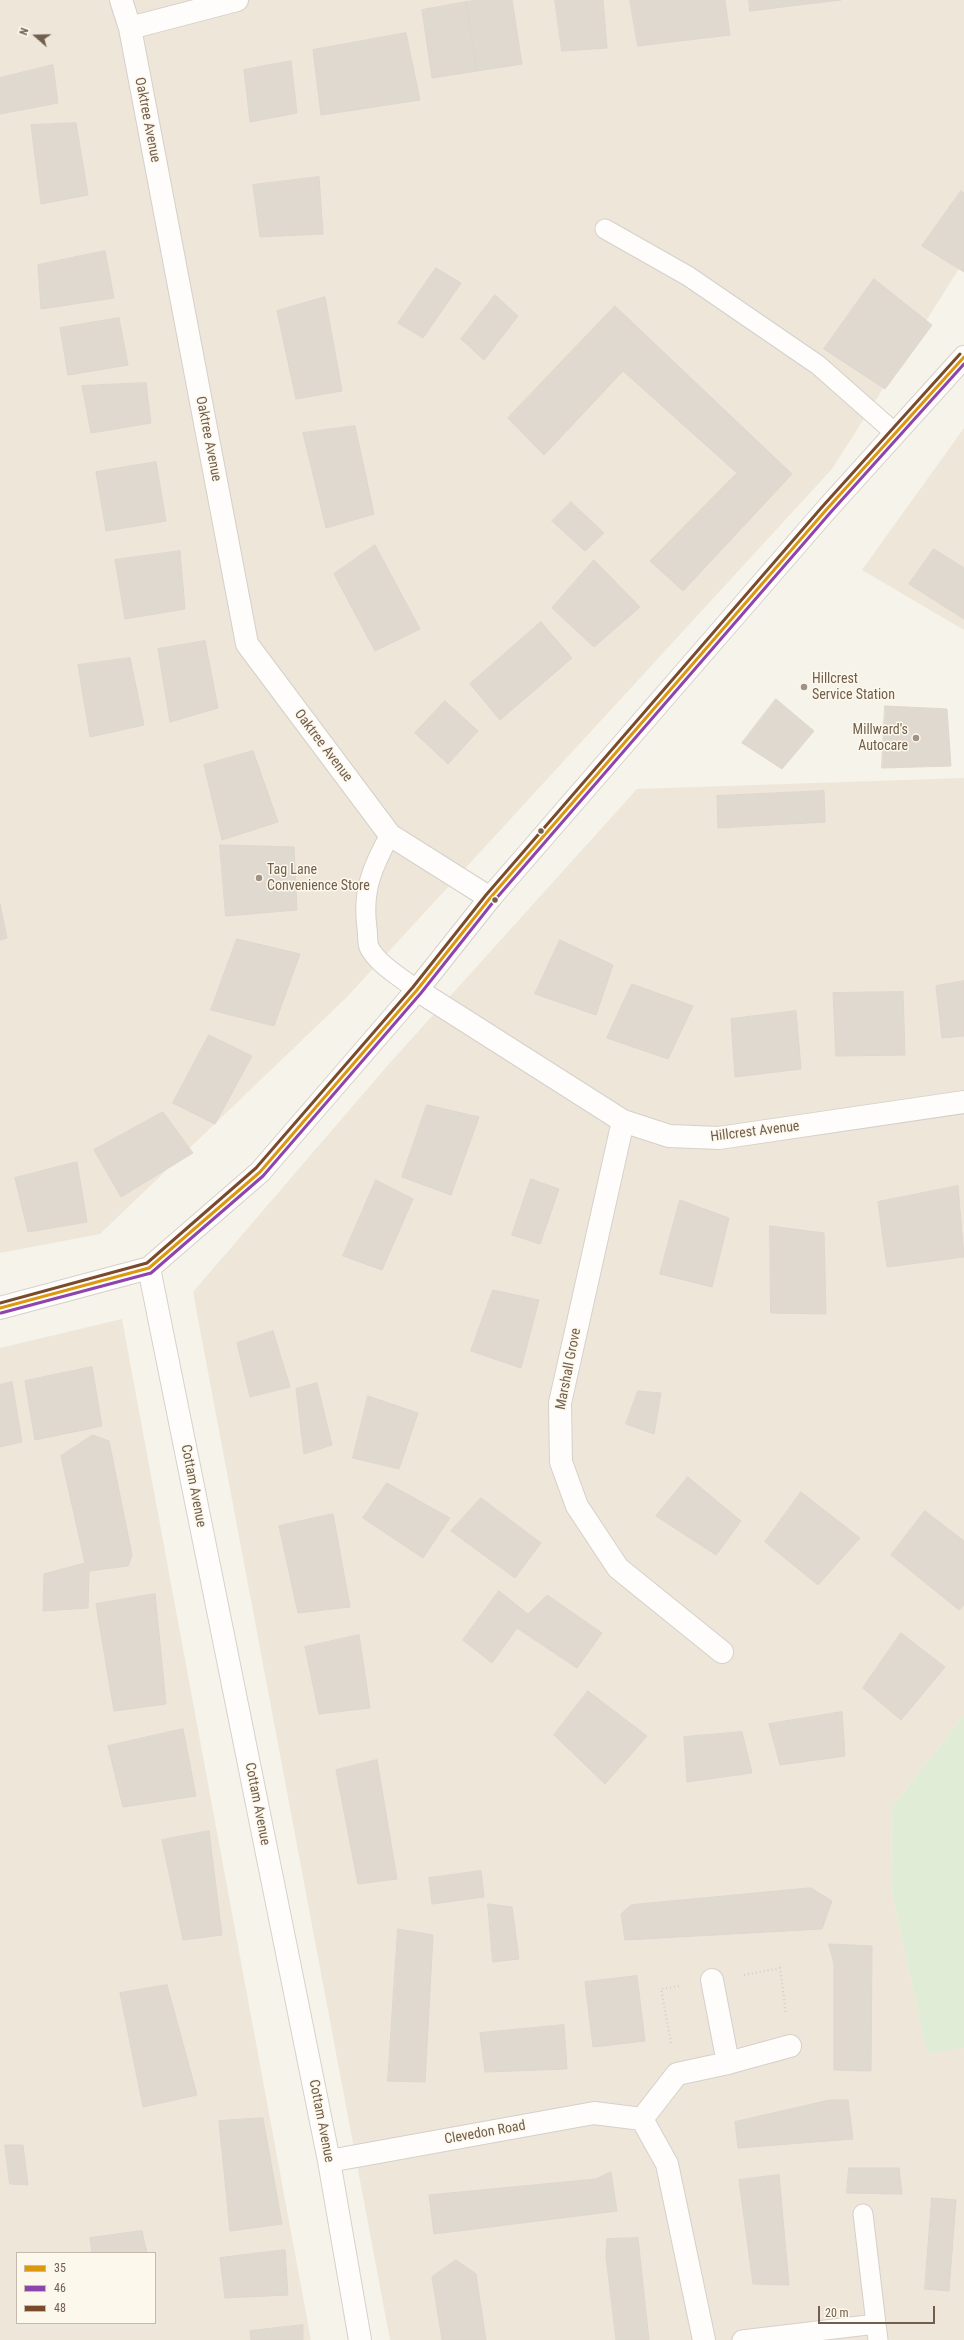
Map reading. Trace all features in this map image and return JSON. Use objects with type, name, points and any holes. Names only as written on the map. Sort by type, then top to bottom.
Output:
[{"type":"street","name":"Oaktree Avenue","points":[[120,0],[130,28],[247,644],[390,835],[490,898]]},
{"type":"street","points":[[130,28],[237,0]]},
{"type":"street","points":[[0,1308],[149,1268],[260,1172],[417,990],[490,898],[826,510],[964,357]]},
{"type":"street","name":"Hillcrest Avenue","points":[[417,990],[623,1121],[669,1136],[719,1138],[964,1102]]},
{"type":"street","name":"Marshall Grove","points":[[623,1121],[560,1403],[561,1462],[577,1506],[618,1568],[722,1652]]},
{"type":"street","name":"Cottam Avenue","points":[[149,1268],[329,2161],[360,2340]]},
{"type":"street","points":[[712,1980],[728,2063]]},
{"type":"street","points":[[704,2340],[667,2164],[642,2119],[677,2074],[728,2063],[790,2046]]},
{"type":"street","name":"Clevedon Road","points":[[329,2161],[594,2113],[642,2119]]},
{"type":"lane","points":[[605,229],[688,276],[818,365],[895,433]]},
{"type":"lane","points":[[390,835],[374,864],[366,890],[366,921],[369,946],[380,960],[417,990]]},
{"type":"lane","points":[[742,2340],[877,2332],[863,2214]]},
{"type":"shaded area","points":[[0,0],[964,0],[964,261],[832,469],[347,997],[100,1234],[0,1253]]},
{"type":"shaded area","points":[[964,428],[964,630],[862,570]]},
{"type":"shaded area","points":[[964,778],[964,1715],[892,1807],[891,1888],[927,2053],[964,2048],[964,2340],[390,2340],[193,1292],[388,1065],[637,789]]},
{"type":"shaded area","points":[[122,1319],[311,2340],[0,2340],[0,1348]]},
{"type":"green space","points":[[964,1715],[964,2048],[927,2054],[891,1888],[892,1807]]},
{"type":"building","points":[[479,0],[512,0],[522,64],[477,71],[466,2]]},
{"type":"building","points":[[555,0],[603,0],[607,48],[562,51]]},
{"type":"building","points":[[630,0],[725,0],[730,35],[638,46]]},
{"type":"building","points":[[749,0],[841,0],[750,11]]},
{"type":"building","points":[[466,2],[477,71],[432,78],[422,10]]},
{"type":"building","points":[[406,33],[420,100],[321,115],[313,50]]},
{"type":"building","points":[[291,61],[297,113],[250,122],[244,70]]},
{"type":"building","points":[[53,65],[58,103],[0,114],[0,78]]},
{"type":"building","points":[[76,123],[88,195],[41,204],[31,125]]},
{"type":"building","points":[[319,177],[323,234],[260,237],[253,185]]},
{"type":"building","points":[[961,191],[964,193],[964,272],[922,246]]},
{"type":"building","points":[[105,251],[114,298],[41,309],[38,265]]},
{"type":"building","points":[[436,268],[461,283],[423,338],[398,323]]},
{"type":"building","points":[[874,279],[932,325],[885,389],[824,349]]},
{"type":"building","points":[[495,295],[518,316],[484,360],[461,339]]},
{"type":"building","points":[[325,297],[342,391],[296,399],[277,311]]},
{"type":"building","points":[[615,306],[792,474],[683,591],[650,561],[737,473],[623,371],[544,455],[508,418]]},
{"type":"building","points":[[119,318],[128,365],[68,375],[60,328]]},
{"type":"building","points":[[146,383],[151,423],[91,433],[82,386]]},
{"type":"building","points":[[355,426],[374,514],[326,528],[303,433]]},
{"type":"building","points":[[156,462],[166,521],[106,531],[96,472]]},
{"type":"building","points":[[571,502],[604,533],[585,551],[552,521]]},
{"type":"building","points":[[375,545],[420,629],[375,651],[334,574]]},
{"type":"building","points":[[934,549],[964,568],[964,619],[909,584]]},
{"type":"building","points":[[180,551],[185,609],[125,619],[115,560]]},
{"type":"building","points":[[594,560],[640,607],[594,647],[552,608]]},
{"type":"building","points":[[541,622],[572,658],[500,720],[470,684]]},
{"type":"building","points":[[205,641],[218,708],[170,722],[158,649]]},
{"type":"building","points":[[130,658],[144,725],[90,737],[78,665]]},
{"type":"building","points":[[776,699],[814,731],[782,769],[742,743]]},
{"type":"building","points":[[445,701],[478,731],[448,764],[415,733]]},
{"type":"building","name":"Millward's Autocare","points":[[885,706],[947,709],[951,766],[882,768]]},
{"type":"building","points":[[253,751],[278,822],[222,840],[204,765]]},
{"type":"building","points":[[824,791],[825,822],[718,828],[717,796]]},
{"type":"building","name":"Tag Lane Convenience Store","points":[[220,845],[294,847],[297,910],[226,916]]},
{"type":"building","points":[[0,904],[7,938],[0,940]]},
{"type":"building","points":[[237,939],[300,954],[274,1026],[211,1010]]},
{"type":"building","points":[[560,940],[613,965],[596,1015],[535,994]]},
{"type":"building","points":[[964,981],[964,1036],[942,1038],[936,986]]},
{"type":"building","points":[[632,984],[693,1006],[668,1059],[607,1038]]},
{"type":"building","points":[[903,992],[905,1055],[836,1056],[833,993]]},
{"type":"building","points":[[796,1011],[801,1069],[735,1077],[731,1019]]},
{"type":"building","points":[[209,1035],[252,1056],[215,1124],[173,1103]]},
{"type":"building","points":[[427,1105],[479,1117],[451,1195],[402,1177]]},
{"type":"building","points":[[163,1112],[193,1153],[121,1197],[94,1150]]},
{"type":"building","points":[[77,1162],[87,1222],[28,1232],[15,1178]]},
{"type":"building","points":[[531,1179],[559,1189],[540,1244],[512,1235]]},
{"type":"building","points":[[376,1180],[413,1199],[382,1270],[343,1256]]},
{"type":"building","points":[[958,1186],[964,1257],[887,1267],[878,1202]]},
{"type":"building","points":[[680,1200],[729,1218],[712,1287],[660,1274]]},
{"type":"building","points":[[770,1226],[824,1233],[826,1314],[771,1313]]},
{"type":"building","points":[[493,1290],[539,1300],[521,1368],[471,1351]]},
{"type":"building","points":[[273,1331],[290,1387],[250,1397],[237,1343]]},
{"type":"building","points":[[92,1367],[102,1426],[35,1440],[25,1381]]},
{"type":"building","points":[[12,1382],[22,1442],[0,1447],[0,1385]]},
{"type":"building","points":[[317,1383],[332,1445],[304,1454],[296,1389]]},
{"type":"building","points":[[638,1391],[661,1393],[654,1434],[626,1424]]},
{"type":"building","points":[[368,1396],[418,1413],[399,1469],[353,1458]]},
{"type":"building","points":[[93,1435],[109,1441],[132,1555],[128,1566],[89,1571],[88,1608],[43,1611],[44,1574],[85,1563],[61,1456]]},
{"type":"building","points":[[688,1477],[741,1521],[716,1555],[656,1516]]},
{"type":"building","points":[[387,1483],[450,1518],[423,1558],[363,1518]]},
{"type":"building","points":[[801,1492],[860,1538],[818,1585],[765,1542]]},
{"type":"building","points":[[481,1498],[541,1543],[515,1578],[451,1531]]},
{"type":"building","points":[[925,1511],[964,1541],[964,1605],[959,1610],[891,1555]]},
{"type":"building","points":[[333,1514],[350,1607],[298,1613],[279,1526]]},
{"type":"building","points":[[499,1591],[528,1614],[547,1595],[602,1633],[577,1668],[517,1628],[492,1663],[463,1640]]},
{"type":"building","points":[[155,1594],[166,1704],[114,1711],[96,1604]]},
{"type":"building","points":[[901,1633],[945,1667],[901,1720],[863,1688]]},
{"type":"building","points":[[359,1635],[370,1708],[319,1714],[305,1647]]},
{"type":"building","points":[[588,1691],[647,1736],[605,1784],[554,1735]]},
{"type":"building","points":[[842,1712],[845,1756],[780,1765],[769,1724]]},
{"type":"building","points":[[183,1729],[196,1796],[123,1807],[108,1746]]},
{"type":"building","points":[[742,1732],[752,1773],[687,1782],[684,1737]]},
{"type":"building","points":[[377,1760],[397,1879],[358,1884],[336,1770]]},
{"type":"building","points":[[209,1831],[222,1935],[183,1940],[162,1840]]},
{"type":"building","points":[[481,1871],[484,1897],[432,1904],[429,1878]]},
{"type":"building","points":[[811,1888],[832,1901],[822,1929],[625,1940],[621,1914],[631,1905]]},
{"type":"building","points":[[488,1904],[512,1907],[519,1959],[493,1962]]},
{"type":"building","points":[[398,1929],[433,1935],[425,2082],[388,2081]]},
{"type":"building","points":[[829,1944],[872,1946],[871,2071],[834,2070],[834,1964]]},
{"type":"building","points":[[637,1976],[645,2041],[593,2047],[585,1982]]},
{"type":"building","points":[[167,1985],[197,2095],[143,2107],[120,1993]]},
{"type":"building","points":[[564,2025],[567,2069],[485,2072],[480,2033]]},
{"type":"building","points":[[830,2100],[848,2100],[853,2139],[738,2148],[735,2122]]},
{"type":"building","points":[[263,2118],[282,2224],[230,2231],[219,2121]]},
{"type":"building","points":[[5,2145],[23,2145],[28,2185],[10,2184]]},
{"type":"building","points":[[849,2168],[899,2168],[902,2194],[847,2193]]},
{"type":"building","points":[[611,2172],[617,2211],[434,2234],[429,2195],[596,2179]]},
{"type":"building","points":[[779,2175],[789,2285],[753,2284],[739,2180]]},
{"type":"building","points":[[932,2198],[956,2200],[949,2291],[925,2289]]},
{"type":"building","points":[[142,2231],[147,2252],[92,2252],[90,2238]]},
{"type":"building","points":[[638,2238],[649,2340],[616,2340],[606,2257],[607,2239]]},
{"type":"building","points":[[285,2250],[288,2295],[225,2298],[220,2258]]},
{"type":"building","points":[[456,2260],[476,2274],[486,2340],[442,2340],[432,2277]]},
{"type":"building","points":[[303,2325],[303,2340],[251,2340],[250,2331]]},
{"type":"transit line","name":"48","points":[[0,1303],[147,1263],[256,1168],[413,987],[486,895],[822,507],[960,354]]},
{"type":"transit line","name":"35","points":[[0,1308],[149,1268],[260,1172],[417,990],[490,898],[826,510],[964,357]]},
{"type":"transit line","name":"46","points":[[1,1313],[151,1273],[263,1176],[421,993],[494,901],[830,513],[964,364]]},
{"type":"place","name":"Hillcrest Service Station","points":[[804,687]]},
{"type":"place","name":"Millward's Autocare","points":[[916,738]]},
{"type":"place","name":"Tag Lane Convenience Store","points":[[259,878]]}]
